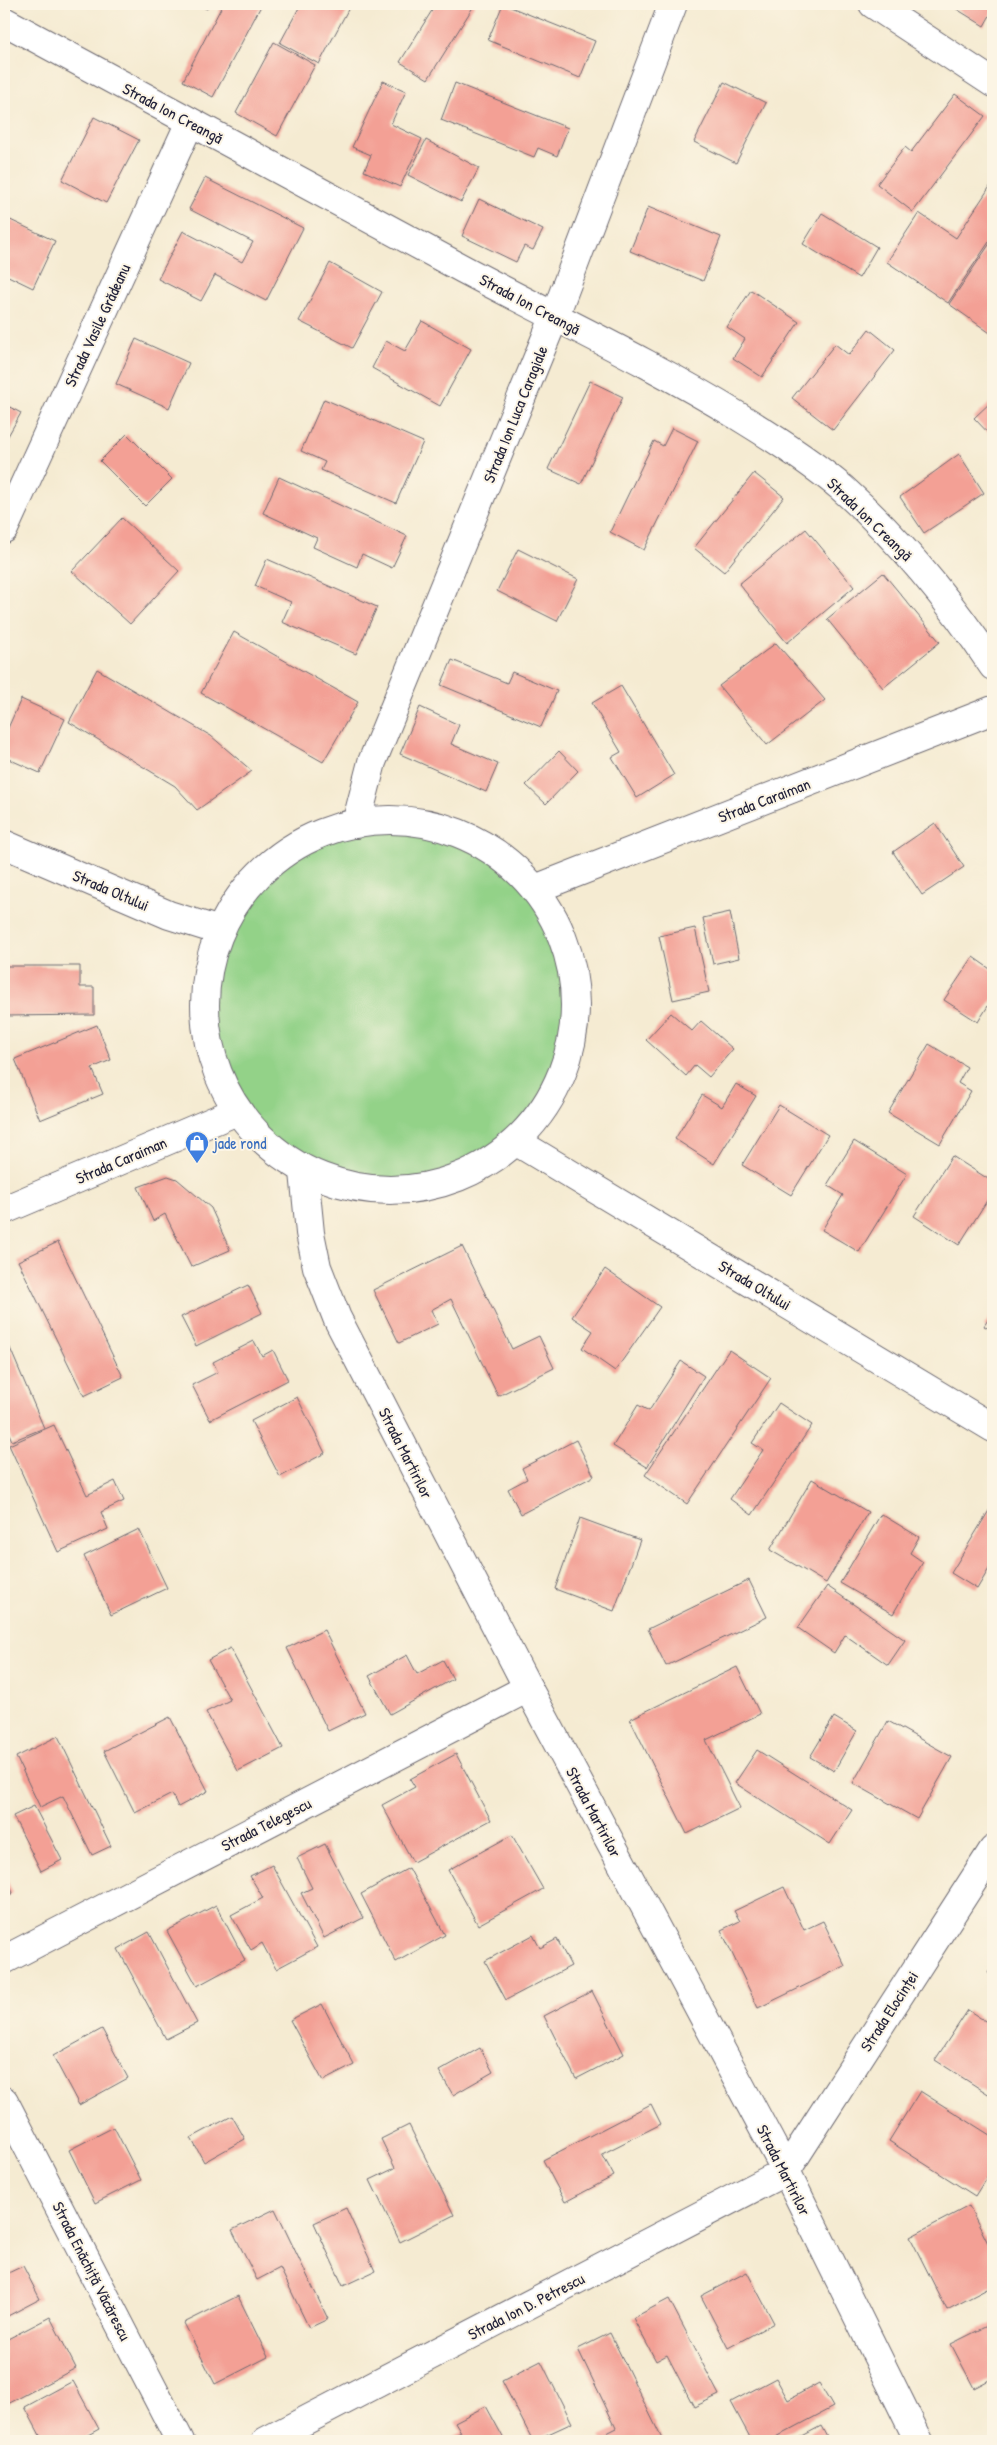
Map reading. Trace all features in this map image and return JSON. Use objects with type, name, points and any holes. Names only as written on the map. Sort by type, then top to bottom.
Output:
[{"type":"street","name":"Strada Ion Luca Caragiale","points":[[356,824],[372,762],[554,318],[673,4]]},
{"type":"street","points":[[872,4],[993,83]]},
{"type":"street","name":"Strada Ion Creangă","points":[[4,21],[554,318],[680,381],[785,445],[841,488],[890,535],[929,579],[971,632],[993,666]]},
{"type":"street","name":"Strada Vasile Grădeanu","points":[[4,529],[190,122]]},
{"type":"street","name":"Strada Caraiman","points":[[535,889],[993,710]]},
{"type":"street","points":[[394,820],[438,826],[482,844],[510,862],[535,889],[554,918],[570,962],[575,1014],[566,1065],[550,1102],[517,1142],[480,1166],[432,1185],[370,1191],[332,1182],[304,1172],[268,1147],[237,1111],[220,1079],[211,1050],[205,1019],[207,974],[220,931],[244,892],[260,872],[283,854],[323,832],[356,824],[394,820]]},
{"type":"street","name":"Strada Oltului","points":[[4,844],[170,915],[220,931]]},
{"type":"street","name":"Strada Caraiman","points":[[4,1210],[237,1111]]},
{"type":"street","name":"Strada Oltului","points":[[517,1142],[993,1428]]},
{"type":"street","name":"Strada Martirilor","points":[[304,1172],[310,1232],[317,1267],[337,1318],[528,1688],[786,2171],[919,2441]]},
{"type":"street","name":"Strada Telegescu","points":[[4,1960],[528,1688]]},
{"type":"street","name":"Strada Elocinței","points":[[786,2171],[993,1850]]},
{"type":"street","name":"Strada Enăchiță Văcărescu","points":[[4,2101],[180,2441]]},
{"type":"street","name":"Strada Ion D. Petrescu","points":[[266,2441],[786,2171]]},
{"type":"green space","points":[[390,820],[426,824],[461,834],[493,852],[521,874],[543,902],[561,934],[571,969],[575,1005],[571,1041],[561,1076],[543,1108],[521,1136],[493,1158],[461,1176],[426,1186],[390,1190],[354,1186],[319,1176],[287,1158],[259,1136],[237,1108],[219,1076],[209,1041],[205,1005],[209,969],[219,934],[237,902],[259,874],[287,852],[319,834],[354,824]]},
{"type":"building","points":[[196,4],[210,4],[207,9]]},
{"type":"building","points":[[223,4],[262,4],[213,97],[183,81]]},
{"type":"building","points":[[301,4],[351,4],[319,64],[280,43]]},
{"type":"building","points":[[436,4],[475,4],[428,79],[400,62]]},
{"type":"building","points":[[503,4],[595,41],[580,78],[488,40]]},
{"type":"building","points":[[958,4],[993,4],[993,10],[984,26],[955,8]]},
{"type":"building","points":[[274,42],[315,65],[277,136],[236,113]]},
{"type":"building","points":[[383,81],[406,91],[391,124],[422,139],[400,187],[364,171],[371,155],[352,147]]},
{"type":"building","points":[[724,82],[766,103],[736,163],[694,142]]},
{"type":"building","points":[[455,83],[568,128],[557,156],[538,148],[534,157],[441,120]]},
{"type":"building","points":[[955,94],[985,116],[913,212],[877,184],[905,147],[911,152]]},
{"type":"building","points":[[94,117],[139,140],[106,203],[62,180]]},
{"type":"building","points":[[426,140],[479,168],[461,202],[408,175]]},
{"type":"building","points":[[205,178],[303,228],[266,301],[215,275],[201,301],[158,279],[183,231],[242,262],[253,242],[189,209]]},
{"type":"building","points":[[993,182],[993,236],[948,303],[887,262],[919,213],[956,238]]},
{"type":"building","points":[[479,199],[543,230],[533,250],[524,246],[516,262],[462,236]]},
{"type":"building","points":[[648,207],[721,237],[703,281],[630,251]]},
{"type":"building","points":[[822,213],[877,247],[859,278],[803,244]]},
{"type":"building","points":[[4,217],[55,241],[33,288],[4,274]]},
{"type":"building","points":[[993,239],[993,335],[949,304]]},
{"type":"building","points":[[330,263],[382,292],[352,348],[299,321]]},
{"type":"building","points":[[751,290],[799,322],[762,377],[733,358],[745,339],[727,327]]},
{"type":"building","points":[[422,321],[471,349],[440,406],[372,368],[386,341],[405,351]]},
{"type":"building","points":[[869,329],[895,350],[833,430],[792,398],[835,344],[849,355]]},
{"type":"building","points":[[136,339],[189,363],[169,408],[116,384]]},
{"type":"building","points":[[590,381],[623,397],[581,484],[548,469]]},
{"type":"building","points":[[324,399],[423,442],[396,503],[321,470],[325,462],[301,451]]},
{"type":"building","points":[[993,400],[993,438],[974,418]]},
{"type":"building","points":[[4,404],[21,413],[4,443]]},
{"type":"building","points":[[672,428],[698,441],[644,550],[610,532],[654,441],[663,446]]},
{"type":"building","points":[[127,434],[172,479],[145,506],[100,461]]},
{"type":"building","points":[[959,454],[984,493],[924,533],[900,497]]},
{"type":"building","points":[[754,473],[784,497],[724,572],[694,548]]},
{"type":"building","points":[[279,477],[407,536],[392,568],[362,554],[357,567],[313,547],[317,538],[263,513]]},
{"type":"building","points":[[122,518],[179,571],[130,624],[72,571]]},
{"type":"building","points":[[806,529],[854,587],[787,643],[739,584]]},
{"type":"building","points":[[518,549],[578,579],[557,621],[497,591]]},
{"type":"building","points":[[267,559],[377,607],[356,654],[282,622],[291,602],[255,586]]},
{"type":"building","points":[[883,573],[940,642],[883,688],[827,619]]},
{"type":"building","points":[[234,632],[358,702],[323,762],[201,693]]},
{"type":"building","points":[[776,643],[825,700],[767,745],[719,686]]},
{"type":"building","points":[[452,660],[507,683],[512,672],[557,691],[541,727],[441,685]]},
{"type":"building","points":[[97,669],[211,736],[252,771],[197,810],[175,786],[69,722]]},
{"type":"building","points":[[621,686],[674,775],[637,798],[612,757],[621,752],[592,703]]},
{"type":"building","points":[[21,699],[65,719],[40,773],[4,757],[4,737]]},
{"type":"building","points":[[420,707],[459,725],[451,744],[498,764],[486,792],[400,754]]},
{"type":"building","points":[[559,751],[578,771],[546,804],[526,785]]},
{"type":"building","points":[[935,823],[964,867],[922,895],[893,852]]},
{"type":"building","points":[[730,912],[739,958],[713,964],[703,918]]},
{"type":"building","points":[[695,928],[709,992],[673,1000],[659,936]]},
{"type":"building","points":[[973,957],[993,971],[993,998],[978,1022],[944,1000]]},
{"type":"building","points":[[4,966],[80,966],[80,987],[94,987],[94,1015],[4,1016]]},
{"type":"building","points":[[671,1013],[692,1031],[701,1021],[733,1049],[709,1077],[695,1065],[686,1076],[646,1040]]},
{"type":"building","points":[[97,1025],[111,1060],[92,1068],[103,1094],[40,1120],[15,1059]]},
{"type":"building","points":[[929,1044],[967,1067],[958,1083],[971,1091],[940,1144],[888,1113]]},
{"type":"building","points":[[736,1084],[756,1096],[714,1164],[675,1139],[702,1095],[722,1107]]},
{"type":"building","points":[[779,1105],[828,1135],[791,1195],[742,1165]]},
{"type":"building","points":[[854,1141],[907,1174],[859,1252],[822,1230],[843,1195],[827,1185]]},
{"type":"building","points":[[952,1156],[993,1182],[993,1191],[959,1245],[914,1216]]},
{"type":"building","points":[[168,1176],[177,1179],[211,1208],[230,1250],[191,1267],[165,1214],[153,1221],[138,1187]]},
{"type":"building","points":[[58,1242],[123,1377],[84,1396],[18,1261]]},
{"type":"building","points":[[462,1246],[512,1349],[539,1336],[554,1368],[498,1396],[451,1299],[431,1310],[438,1324],[399,1343],[373,1290]]},
{"type":"building","points":[[605,1269],[660,1307],[615,1371],[582,1348],[593,1331],[572,1317]]},
{"type":"building","points":[[248,1285],[262,1313],[196,1346],[181,1317]]},
{"type":"building","points":[[993,1312],[993,1331],[984,1326]]},
{"type":"building","points":[[4,1334],[44,1428],[12,1441],[4,1421]]},
{"type":"building","points":[[254,1341],[262,1356],[273,1350],[288,1380],[210,1420],[192,1385],[218,1372],[213,1362]]},
{"type":"building","points":[[729,1350],[771,1378],[687,1504],[645,1475]]},
{"type":"building","points":[[681,1361],[704,1376],[647,1467],[613,1446],[638,1405],[649,1411]]},
{"type":"building","points":[[297,1397],[325,1453],[280,1477],[251,1421]]},
{"type":"building","points":[[779,1403],[812,1425],[752,1515],[730,1499],[763,1450],[752,1443]]},
{"type":"building","points":[[54,1425],[87,1495],[115,1481],[124,1501],[101,1512],[108,1529],[58,1552],[9,1445]]},
{"type":"building","points":[[576,1440],[594,1476],[521,1514],[508,1489],[527,1479],[522,1468]]},
{"type":"building","points":[[812,1479],[868,1512],[826,1583],[770,1550]]},
{"type":"building","points":[[993,1504],[993,1562],[977,1589],[951,1573]]},
{"type":"building","points":[[881,1514],[919,1537],[910,1553],[923,1562],[893,1614],[840,1583]]},
{"type":"building","points":[[580,1518],[640,1540],[614,1611],[555,1589]]},
{"type":"building","points":[[139,1529],[167,1588],[111,1615],[84,1556]]},
{"type":"building","points":[[749,1580],[767,1617],[666,1666],[648,1629]]},
{"type":"building","points":[[827,1586],[905,1640],[888,1665],[845,1635],[834,1653],[798,1628]]},
{"type":"building","points":[[324,1630],[365,1713],[328,1731],[287,1648]]},
{"type":"building","points":[[230,1648],[283,1748],[238,1771],[206,1712],[230,1700],[208,1660]]},
{"type":"building","points":[[407,1655],[417,1674],[443,1660],[453,1679],[390,1714],[369,1676]]},
{"type":"building","points":[[737,1667],[760,1714],[706,1740],[740,1808],[687,1834],[630,1719]]},
{"type":"building","points":[[170,1717],[208,1791],[178,1807],[172,1794],[135,1813],[104,1751]]},
{"type":"building","points":[[834,1717],[857,1731],[834,1771],[810,1757]]},
{"type":"building","points":[[888,1721],[952,1757],[917,1819],[853,1783]]},
{"type":"building","points":[[58,1736],[111,1846],[92,1855],[63,1796],[40,1807],[16,1757]]},
{"type":"building","points":[[757,1750],[852,1810],[830,1844],[735,1783]]},
{"type":"building","points":[[456,1754],[491,1820],[413,1862],[382,1805],[415,1787],[410,1779]]},
{"type":"building","points":[[34,1806],[62,1860],[41,1871],[13,1816]]},
{"type":"building","points":[[512,1835],[543,1889],[478,1925],[448,1870]]},
{"type":"building","points":[[325,1844],[363,1918],[324,1938],[301,1893],[312,1888],[297,1858]]},
{"type":"building","points":[[272,1865],[317,1947],[276,1969],[262,1943],[251,1950],[231,1915],[263,1898],[250,1876]]},
{"type":"building","points":[[409,1868],[445,1935],[396,1962],[361,1894]]},
{"type":"building","points":[[4,1874],[13,1893],[4,1898]]},
{"type":"building","points":[[784,1887],[804,1930],[823,1921],[845,1966],[758,2008],[721,1930],[740,1921],[734,1911]]},
{"type":"building","points":[[216,1905],[245,1960],[197,1986],[167,1931]]},
{"type":"building","points":[[149,1932],[197,2023],[166,2039],[118,1949]]},
{"type":"building","points":[[533,1935],[540,1948],[557,1939],[571,1966],[506,2000],[485,1961]]},
{"type":"building","points":[[993,1965],[993,1976],[988,1973]]},
{"type":"building","points":[[592,1991],[624,2054],[576,2079],[544,2016]]},
{"type":"building","points":[[322,2004],[354,2065],[323,2081],[290,2020]]},
{"type":"building","points":[[968,2010],[993,2026],[993,2097],[935,2060]]},
{"type":"building","points":[[102,2029],[128,2078],[79,2105],[53,2056]]},
{"type":"building","points":[[480,2048],[493,2072],[453,2095],[439,2071]]},
{"type":"building","points":[[920,2091],[993,2137],[993,2167],[975,2196],[889,2141]]},
{"type":"building","points":[[651,2104],[661,2124],[602,2154],[614,2176],[565,2202],[543,2160]]},
{"type":"building","points":[[232,2116],[245,2139],[204,2162],[191,2138]]},
{"type":"building","points":[[409,2125],[454,2215],[400,2242],[370,2180],[395,2168],[381,2139]]},
{"type":"building","points":[[114,2127],[141,2180],[95,2203],[69,2150]]},
{"type":"building","points":[[969,2206],[993,2253],[993,2265],[990,2267],[993,2272],[993,2286],[947,2310],[910,2237]]},
{"type":"building","points":[[346,2208],[375,2271],[343,2286],[314,2223]]},
{"type":"building","points":[[275,2209],[328,2319],[309,2328],[280,2268],[257,2280],[232,2230]]},
{"type":"building","points":[[23,2266],[40,2299],[4,2318],[4,2275]]},
{"type":"building","points":[[747,2272],[774,2323],[728,2348],[701,2296]]},
{"type":"building","points":[[238,2296],[268,2357],[215,2384],[184,2323]]},
{"type":"building","points":[[669,2299],[719,2395],[694,2407],[667,2355],[656,2361],[633,2318]]},
{"type":"building","points":[[50,2317],[76,2368],[4,2406],[4,2341]]},
{"type":"building","points":[[993,2323],[993,2378],[974,2388],[951,2344]]},
{"type":"building","points":[[610,2333],[663,2441],[603,2441],[600,2436],[616,2428],[578,2349]]},
{"type":"building","points":[[541,2361],[572,2423],[533,2441],[502,2381]]},
{"type":"building","points":[[776,2378],[788,2400],[819,2383],[833,2407],[769,2441],[752,2441],[731,2402]]},
{"type":"building","points":[[73,2381],[99,2429],[77,2441],[43,2441],[25,2407]]},
{"type":"building","points":[[486,2406],[505,2441],[454,2441],[452,2437],[461,2432],[455,2422]]},
{"type":"building","points":[[821,2426],[829,2441],[793,2441]]},
{"type":"place","name":"jade rond","points":[[197,1164]]}]
